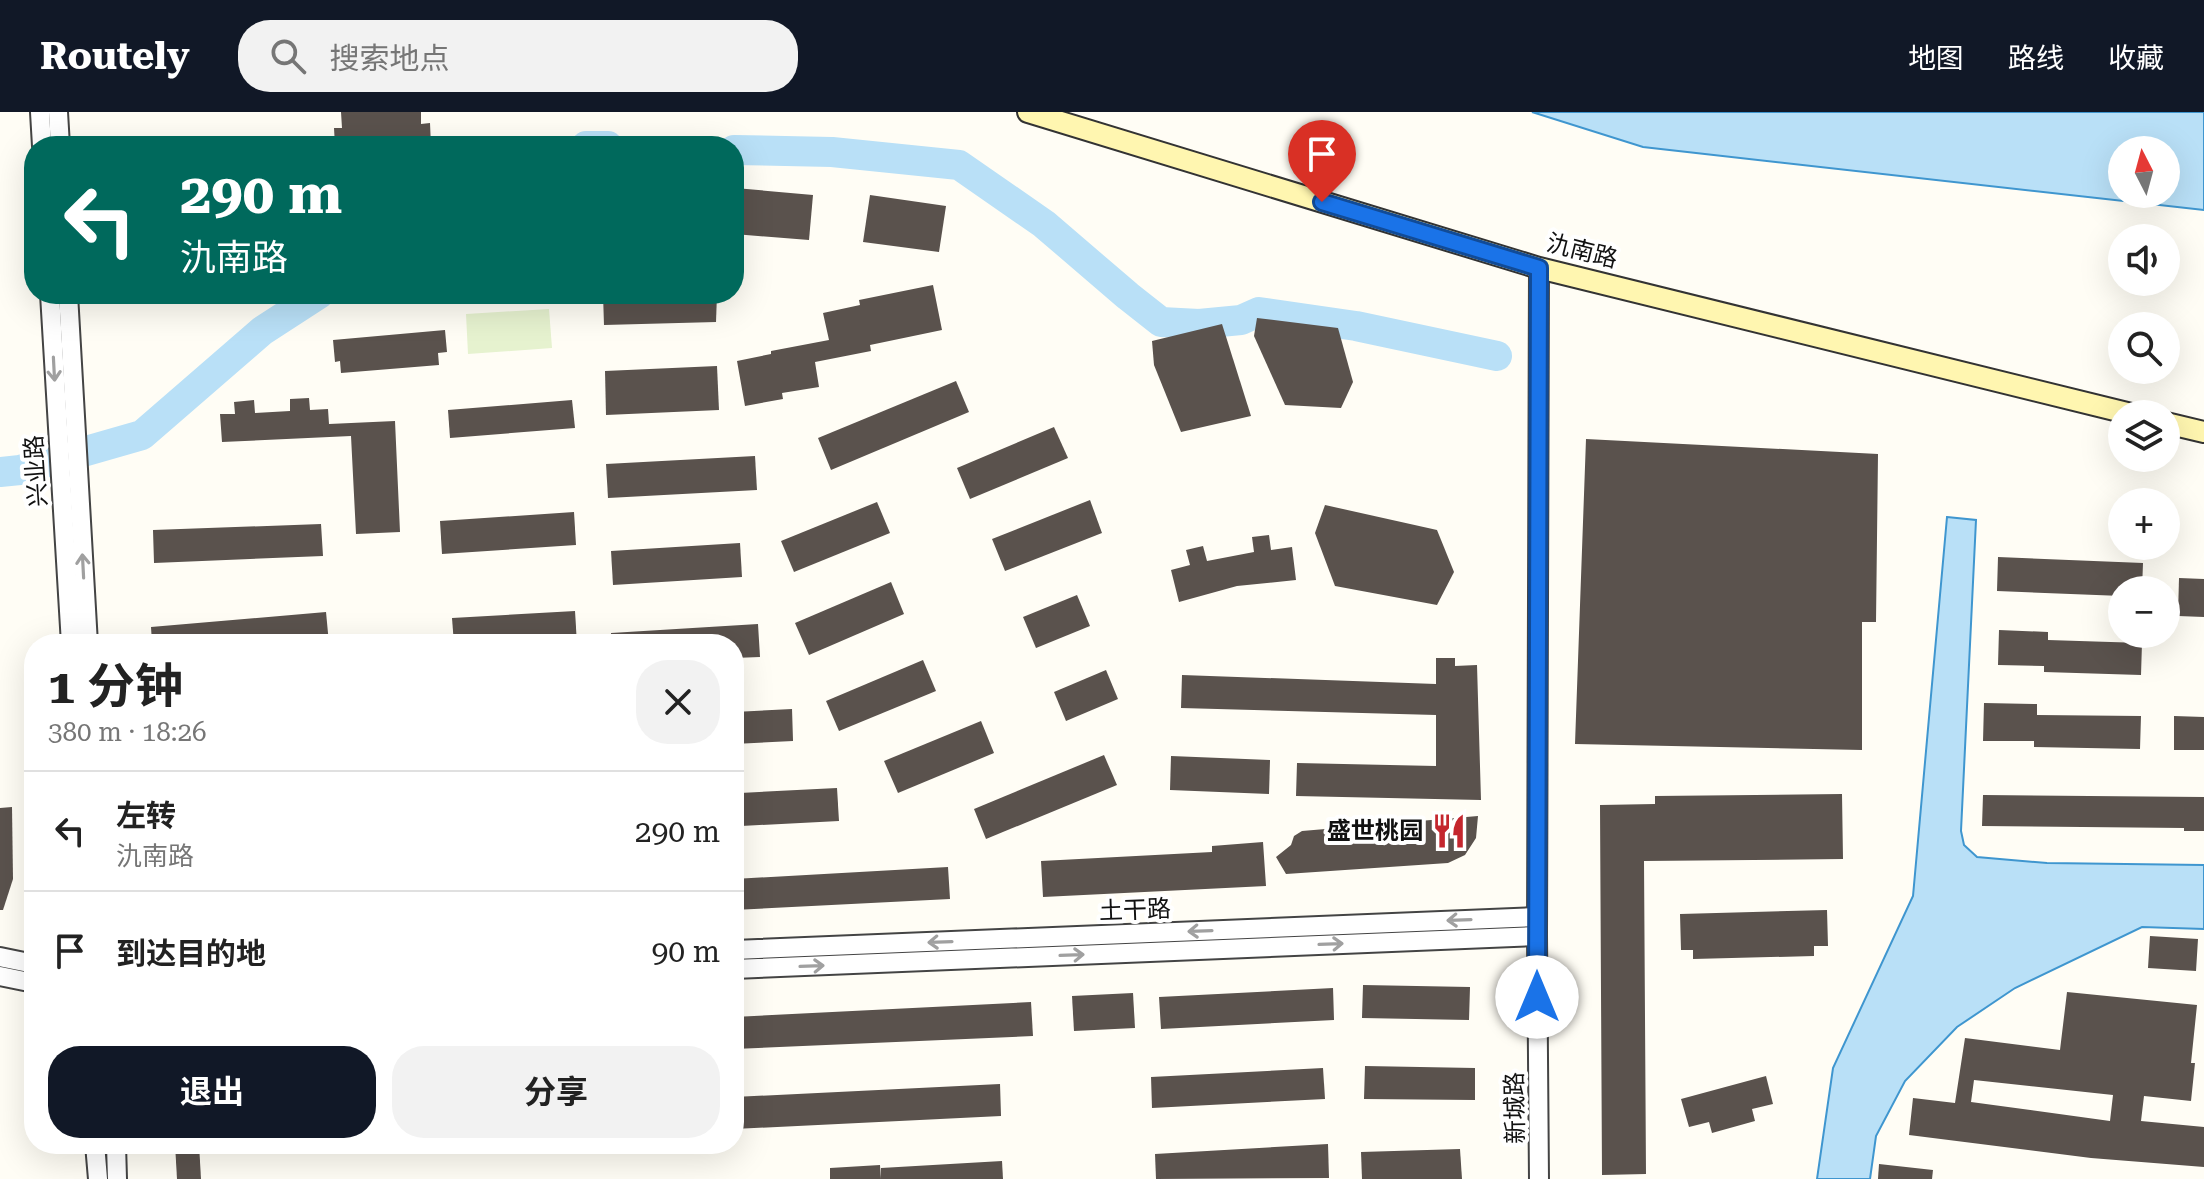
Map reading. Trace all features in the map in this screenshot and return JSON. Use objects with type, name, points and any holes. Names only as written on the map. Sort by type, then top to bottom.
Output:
[{"type":"main road","name":"氿南路","points":[[1028,112],[1539,268],[2108,408]]},
{"type":"main road","points":[[2180,426],[2204,432]]},
{"type":"street","points":[[40,112],[41,136]]},
{"type":"street","points":[[58,112],[59,136]]},
{"type":"street","name":"新城路","points":[[1539,268],[1539,1179]]},
{"type":"street","name":"兴业路","points":[[51,304],[70,634]]},
{"type":"street","name":"兴业路","points":[[69,304],[87,634]]},
{"type":"street","name":"土干路","points":[[744,950],[1537,917]]},
{"type":"street","name":"土干路","points":[[744,969],[1537,936]]},
{"type":"street","points":[[0,957],[24,962]]},
{"type":"street","points":[[0,976],[24,981]]},
{"type":"street","points":[[96,1154],[98,1179]]},
{"type":"street","points":[[116,1154],[117,1179]]},
{"type":"green space","points":[[549,309],[552,348],[468,354],[466,314]]},
{"type":"water","points":[[1532,112],[2204,112],[2204,210],[2180,207],[2180,136],[2108,136],[2108,199],[1643,147]]},
{"type":"water","points":[[1947,517],[1976,520],[1961,831],[1964,845],[1977,857],[2047,863],[2204,865],[2204,929],[2142,927],[2015,988],[1957,1027],[1905,1081],[1876,1136],[1870,1179],[1817,1179],[1833,1068],[1913,896]]},
{"type":"building","points":[[341,112],[421,112],[421,124],[430,123],[431,136],[334,136],[334,128],[342,128]]},
{"type":"building","points":[[744,189],[813,195],[809,240],[744,235]]},
{"type":"building","points":[[870,195],[946,206],[939,252],[863,242]]},
{"type":"building","points":[[933,285],[942,330],[870,345],[871,351],[815,362],[819,387],[782,393],[783,399],[745,406],[737,361],[829,340],[823,313],[860,305],[859,300]]},
{"type":"building","points":[[603,304],[717,304],[716,322],[604,325]]},
{"type":"building","points":[[1257,318],[1338,328],[1353,382],[1341,408],[1285,405],[1254,336]]},
{"type":"building","points":[[1222,324],[1251,416],[1181,432],[1154,365],[1152,341]]},
{"type":"building","points":[[445,330],[447,352],[438,353],[439,365],[341,373],[340,361],[335,362],[333,340]]},
{"type":"building","points":[[717,366],[719,410],[606,415],[605,371]]},
{"type":"building","points":[[956,381],[969,412],[831,470],[818,438]]},
{"type":"building","points":[[309,398],[310,410],[328,409],[329,424],[395,421],[400,532],[356,534],[351,436],[222,442],[220,414],[235,414],[234,402],[254,400],[255,413],[290,411],[290,399]]},
{"type":"building","points":[[572,400],[575,428],[450,438],[448,410]]},
{"type":"building","points":[[1054,427],[1068,458],[970,499],[957,468]]},
{"type":"building","points":[[1586,439],[1878,454],[1876,622],[1862,622],[1862,750],[1575,744]]},
{"type":"building","points":[[755,456],[757,490],[608,498],[606,464]]},
{"type":"building","points":[[1090,500],[1102,533],[1005,571],[992,539]]},
{"type":"building","points":[[877,502],[890,533],[794,572],[781,541]]},
{"type":"building","points":[[1325,505],[1437,530],[1454,572],[1437,605],[1335,586],[1315,533]]},
{"type":"building","points":[[574,512],[576,545],[442,554],[440,521]]},
{"type":"building","points":[[321,524],[323,556],[154,563],[153,530]]},
{"type":"building","points":[[1269,535],[1271,550],[1292,547],[1296,580],[1237,586],[1179,602],[1171,570],[1190,565],[1186,550],[1203,546],[1207,561],[1254,552],[1252,537]]},
{"type":"building","points":[[740,543],[742,577],[613,585],[611,551]]},
{"type":"building","points":[[1998,557],[2143,563],[2143,576],[2108,576],[2108,595],[1997,591]]},
{"type":"building","points":[[2180,578],[2204,579],[2204,617],[2180,616]]},
{"type":"building","points":[[891,582],[904,614],[809,655],[795,623]]},
{"type":"building","points":[[1077,595],[1090,626],[1036,648],[1023,617]]},
{"type":"building","points":[[575,611],[576,634],[453,634],[452,618]]},
{"type":"building","points":[[326,612],[328,634],[151,634],[151,627]]},
{"type":"building","points":[[758,624],[760,657],[744,658],[744,634],[611,633]]},
{"type":"building","points":[[1999,630],[2048,632],[2048,640],[2108,642],[2108,648],[2142,648],[2141,675],[2044,672],[2044,666],[1998,665]]},
{"type":"building","points":[[1436,658],[1455,658],[1455,666],[1477,665],[1481,800],[1296,796],[1297,763],[1436,766],[1436,715],[1181,708],[1182,675],[1436,684]]},
{"type":"building","points":[[923,660],[936,691],[839,731],[826,701]]},
{"type":"building","points":[[1106,670],[1118,699],[1066,721],[1054,692]]},
{"type":"building","points":[[1984,703],[2037,704],[2037,715],[2141,716],[2140,749],[2034,747],[2034,741],[1983,741]]},
{"type":"building","points":[[792,709],[793,741],[744,743],[744,711]]},
{"type":"building","points":[[2174,716],[2204,717],[2204,750],[2174,750]]},
{"type":"building","points":[[981,721],[994,753],[898,793],[884,761]]},
{"type":"building","points":[[1104,755],[1117,785],[986,839],[974,809]]},
{"type":"building","points":[[1171,756],[1270,760],[1269,794],[1170,790]]},
{"type":"building","points":[[837,788],[839,821],[744,826],[744,793]]},
{"type":"building","points":[[1842,794],[1843,859],[1644,861],[1646,1174],[1602,1175],[1600,805],[1655,804],[1655,796]]},
{"type":"building","points":[[1983,795],[2204,797],[2204,831],[2184,831],[2184,828],[1982,826]]},
{"type":"building","points":[[12,807],[13,879],[3,910],[0,910],[0,808]]},
{"type":"building","points":[[1478,816],[1476,838],[1465,855],[1448,863],[1286,874],[1276,857],[1302,831]]},
{"type":"building","points":[[1263,842],[1266,886],[1043,897],[1041,861],[1212,852],[1212,846]]},
{"type":"building","points":[[948,867],[950,899],[744,909],[744,878]]},
{"type":"building","points":[[1827,910],[1828,946],[1814,946],[1814,956],[1693,959],[1693,950],[1681,950],[1680,914]]},
{"type":"building","points":[[2150,936],[2198,939],[2196,971],[2148,968]]},
{"type":"building","points":[[1363,985],[1470,987],[1469,1020],[1362,1018]]},
{"type":"building","points":[[1333,988],[1334,1020],[1161,1029],[1159,997]]},
{"type":"building","points":[[2067,992],[2197,1005],[2191,1101],[2144,1096],[2141,1121],[2204,1127],[2204,1167],[2091,1158],[1909,1135],[1913,1098],[1955,1103],[1965,1038],[2060,1050]],"holes":[[[1974,1080],[2113,1095],[2110,1121],[1971,1102]]]},
{"type":"building","points":[[1133,993],[1135,1028],[1074,1031],[1072,996]]},
{"type":"building","points":[[1031,1002],[1033,1036],[744,1049],[744,1016]]},
{"type":"building","points":[[1365,1066],[1475,1068],[1475,1100],[1364,1099]]},
{"type":"building","points":[[1323,1068],[1325,1099],[1152,1108],[1151,1077]]},
{"type":"building","points":[[1766,1076],[1773,1104],[1752,1109],[1755,1121],[1712,1133],[1709,1122],[1689,1127],[1681,1099]]},
{"type":"building","points":[[1000,1084],[1001,1116],[744,1129],[744,1097]]},
{"type":"building","points":[[1328,1144],[1329,1178],[1156,1179],[1155,1154]]},
{"type":"building","points":[[1460,1149],[1462,1179],[1362,1179],[1361,1152]]},
{"type":"building","points":[[176,1154],[200,1154],[201,1179],[177,1179]]},
{"type":"building","points":[[1002,1161],[1003,1179],[881,1179],[881,1168]]},
{"type":"building","points":[[1879,1164],[1933,1170],[1932,1179],[1878,1179]]},
{"type":"building","points":[[880,1165],[881,1179],[830,1179],[830,1168]]},
{"type":"waterway","points":[[744,150],[832,152],[959,165],[1044,224],[1161,322],[1199,324],[1241,320],[1259,312],[1356,326],[1497,356]]},
{"type":"waterway","points":[[0,472],[20,470],[142,435],[262,331],[304,304]]},
{"type":"place","name":"盛世桃园","points":[[1449,831]]},
{"type":"route","points":[[1322,202],[1539,268],[1537,997]]}]
